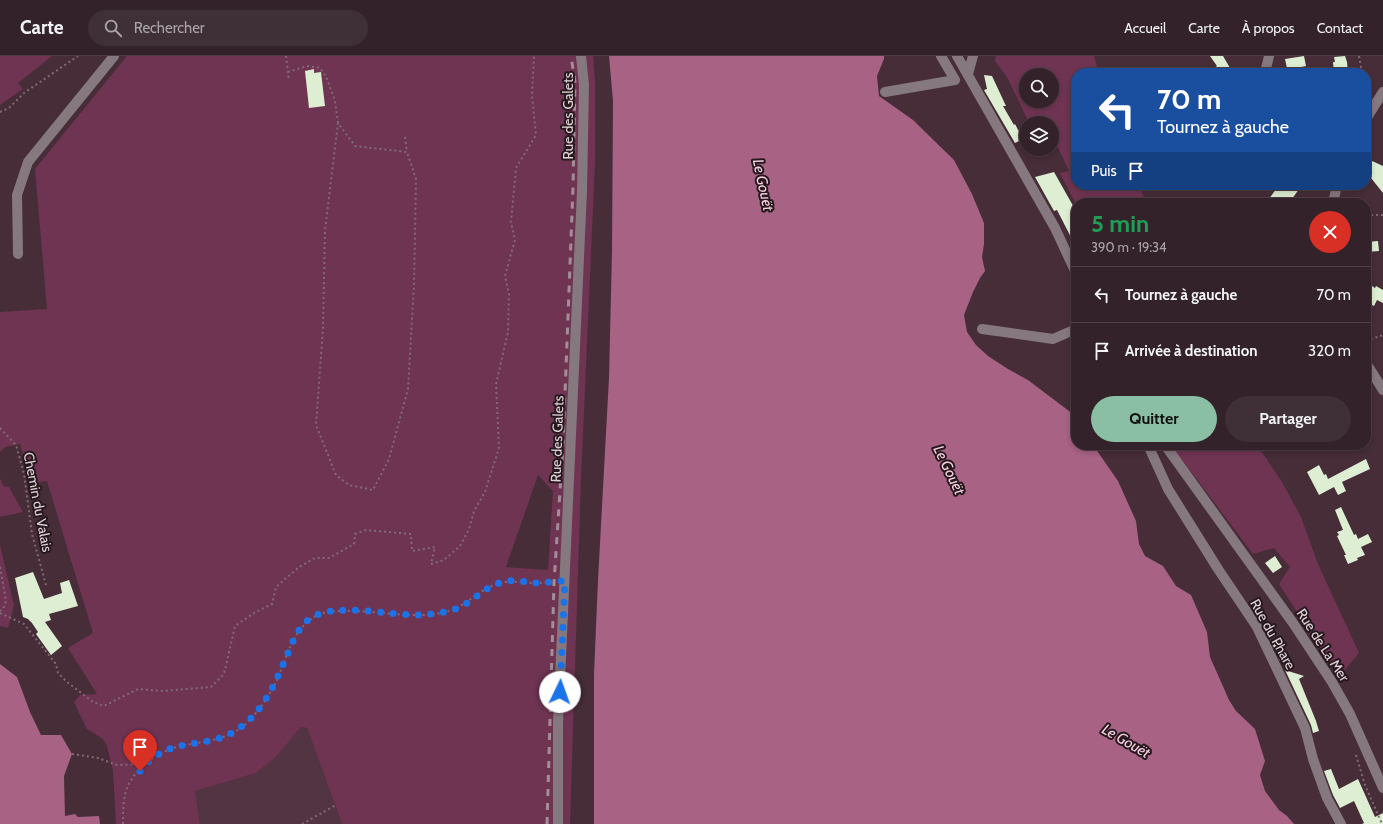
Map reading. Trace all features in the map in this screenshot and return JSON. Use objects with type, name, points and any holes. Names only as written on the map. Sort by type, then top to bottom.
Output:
[{"type":"street","points":[[18,254],[16,195],[28,162],[114,56]]},
{"type":"street","name":"Rue des Galets","points":[[558,824],[558,723],[582,192],[584,85],[580,56]]},
{"type":"street","points":[[885,92],[955,80],[941,56]]},
{"type":"street","points":[[957,56],[1055,228],[1071,262]]},
{"type":"street","points":[[968,74],[972,56]]},
{"type":"street","points":[[1266,68],[1269,56]]},
{"type":"street","points":[[1371,111],[1383,92]]},
{"type":"street","points":[[982,329],[1052,339],[1071,331]]},
{"type":"street","points":[[1371,371],[1383,390]]},
{"type":"street","name":"Rue du Phare","points":[[1150,450],[1168,489],[1257,628],[1305,728],[1313,759],[1327,798],[1341,824]]},
{"type":"street","name":"Rue de La Mer","points":[[1169,450],[1293,623],[1332,682],[1350,714],[1383,788]]},
{"type":"path","points":[[0,112],[9,108],[24,93],[78,56]]},
{"type":"path","points":[[286,56],[288,81]]},
{"type":"path","points":[[0,566],[6,601],[0,612],[24,624],[56,664],[58,673],[93,702],[104,706],[138,689],[163,691],[211,687],[224,674],[235,626],[254,613],[272,604],[276,587],[299,567],[315,558],[329,558],[354,544],[355,534],[366,530],[411,534],[412,551],[435,547],[431,564],[444,560],[460,546],[469,529],[474,511],[485,492],[499,448],[496,384],[508,332],[508,294],[505,276],[516,240],[511,222],[516,168],[536,135],[532,95],[534,56]]},
{"type":"path","points":[[1359,56],[1361,68]]},
{"type":"path","points":[[288,72],[307,66],[320,68],[326,76],[335,101],[338,123],[325,230],[323,328],[316,425],[336,475],[349,485],[373,490],[389,459],[408,389],[414,286],[416,179],[407,152],[405,137]]},
{"type":"path","points":[[338,123],[355,146],[407,152]]},
{"type":"path","points":[[1371,214],[1383,215]]},
{"type":"path","points":[[1371,339],[1383,335]]},
{"type":"path","name":"Chemin du Valais","points":[[0,428],[16,444],[24,474],[32,534],[46,585]]},
{"type":"path","points":[[123,824],[124,803],[127,788],[133,778],[146,764],[164,751],[222,738],[238,730],[253,716],[267,697],[276,680],[299,629],[308,620],[320,614],[332,611],[418,615],[442,613],[458,608],[485,589],[505,581],[536,583],[565,581]]},
{"type":"path","points":[[1355,753],[1365,785],[1382,824]]},
{"type":"path","points":[[72,754],[98,758],[116,765],[146,764]]},
{"type":"path","points":[[302,824],[336,805]]},
{"type":"shaded area","points":[[0,56],[52,56],[18,83],[23,89],[0,105]]},
{"type":"shaded area","points":[[127,56],[593,56],[595,82],[595,163],[581,478],[570,824],[342,824],[307,728],[301,727],[276,757],[256,773],[195,791],[200,824],[116,824],[113,771],[107,746],[103,739],[87,729],[74,702],[80,695],[97,694],[68,648],[93,633],[47,481],[31,483],[20,444],[5,447],[0,452],[0,312],[47,309],[35,169]],"holes":[[[538,475],[553,491],[548,570],[506,567]]]},
{"type":"shaded area","points":[[996,56],[1094,56],[1098,68],[1071,68],[1071,190],[1141,190],[1144,198],[1073,198],[1060,173],[1069,171],[1059,150],[1059,116],[1026,116],[1022,108],[1059,108],[1059,68],[1019,68],[1019,102],[1007,77],[995,61]]},
{"type":"shaded area","points":[[1175,450],[1260,450],[1282,482],[1301,517],[1318,564],[1359,653],[1339,677],[1279,584],[1290,567],[1274,548],[1253,554]]},
{"type":"shaded area","points":[[0,478],[3,486],[9,487],[23,512],[0,517]]},
{"type":"shaded area","points":[[0,545],[14,605],[8,628],[0,626]]},
{"type":"shaded area","points":[[301,727],[307,728],[342,824],[200,824],[195,791],[256,773],[276,757]]},
{"type":"water","name":"Le Gouët","points":[[609,56],[884,56],[877,76],[879,96],[913,120],[954,160],[972,194],[984,223],[984,244],[982,257],[985,271],[973,292],[964,315],[967,332],[976,345],[988,356],[1028,380],[1069,411],[1071,414],[1071,450],[1096,450],[1118,481],[1136,521],[1139,544],[1145,556],[1163,566],[1176,586],[1191,595],[1207,632],[1210,657],[1229,700],[1236,711],[1255,729],[1265,761],[1260,775],[1265,791],[1279,810],[1294,824],[594,824],[594,674],[609,378],[613,101]]},
{"type":"water","points":[[0,664],[17,677],[30,712],[41,735],[61,735],[72,754],[64,776],[65,816],[75,814],[78,817],[99,816],[100,824],[0,824]]},
{"type":"building","points":[[1210,56],[1223,56],[1230,68],[1214,68],[1217,66]]},
{"type":"building","points":[[1304,56],[1306,66],[1301,68],[1287,68],[1285,59]]},
{"type":"building","points":[[1345,56],[1348,68],[1334,68],[1333,62],[1335,62],[1334,57]]},
{"type":"building","points":[[314,69],[314,73],[321,72],[325,106],[309,108],[305,71]]},
{"type":"building","points":[[984,75],[992,76],[1006,106],[1003,106],[1019,132],[1019,141],[1015,143],[984,90],[987,89]]},
{"type":"building","points":[[1371,160],[1383,166],[1383,193],[1371,178]]},
{"type":"building","points":[[1054,172],[1071,202],[1071,237],[1057,210],[1054,211],[1035,177]]},
{"type":"building","points":[[1275,190],[1298,190],[1293,198],[1270,198]]},
{"type":"building","points":[[1378,241],[1379,251],[1371,252],[1371,242]]},
{"type":"building","points":[[1371,285],[1383,290],[1383,303],[1377,300],[1374,306],[1371,304]]},
{"type":"building","points":[[1366,459],[1370,469],[1342,482],[1346,491],[1338,495],[1334,487],[1319,495],[1307,472],[1319,465],[1324,475],[1326,474],[1328,479]]},
{"type":"building","points":[[1341,507],[1354,535],[1356,534],[1358,539],[1368,534],[1372,542],[1361,547],[1365,555],[1348,564],[1344,555],[1346,555],[1337,536],[1339,535],[1337,532],[1343,530],[1335,510]]},
{"type":"building","points":[[1275,556],[1282,567],[1273,573],[1265,563]]},
{"type":"building","points":[[33,572],[44,599],[62,593],[60,583],[69,580],[78,606],[49,614],[51,620],[45,622],[62,646],[51,655],[36,634],[38,632],[32,623],[23,617],[15,578]]},
{"type":"building","points":[[1276,638],[1286,658],[1280,661],[1271,641]]},
{"type":"building","points":[[1285,670],[1304,676],[1299,679],[1319,731],[1313,733],[1311,725]]},
{"type":"building","points":[[1331,769],[1339,789],[1358,779],[1375,817],[1383,813],[1383,824],[1362,824],[1364,823],[1354,801],[1340,808],[1333,795],[1324,771]]},
{"type":"railway","points":[[547,824],[554,583],[563,445],[573,188],[575,82],[571,56]]},
{"type":"route","points":[[140,771],[146,764],[164,751],[222,738],[238,730],[253,716],[267,697],[299,629],[308,620],[320,614],[332,611],[418,615],[442,613],[458,608],[485,589],[494,584],[505,581],[536,583],[565,581],[560,692]]}]
